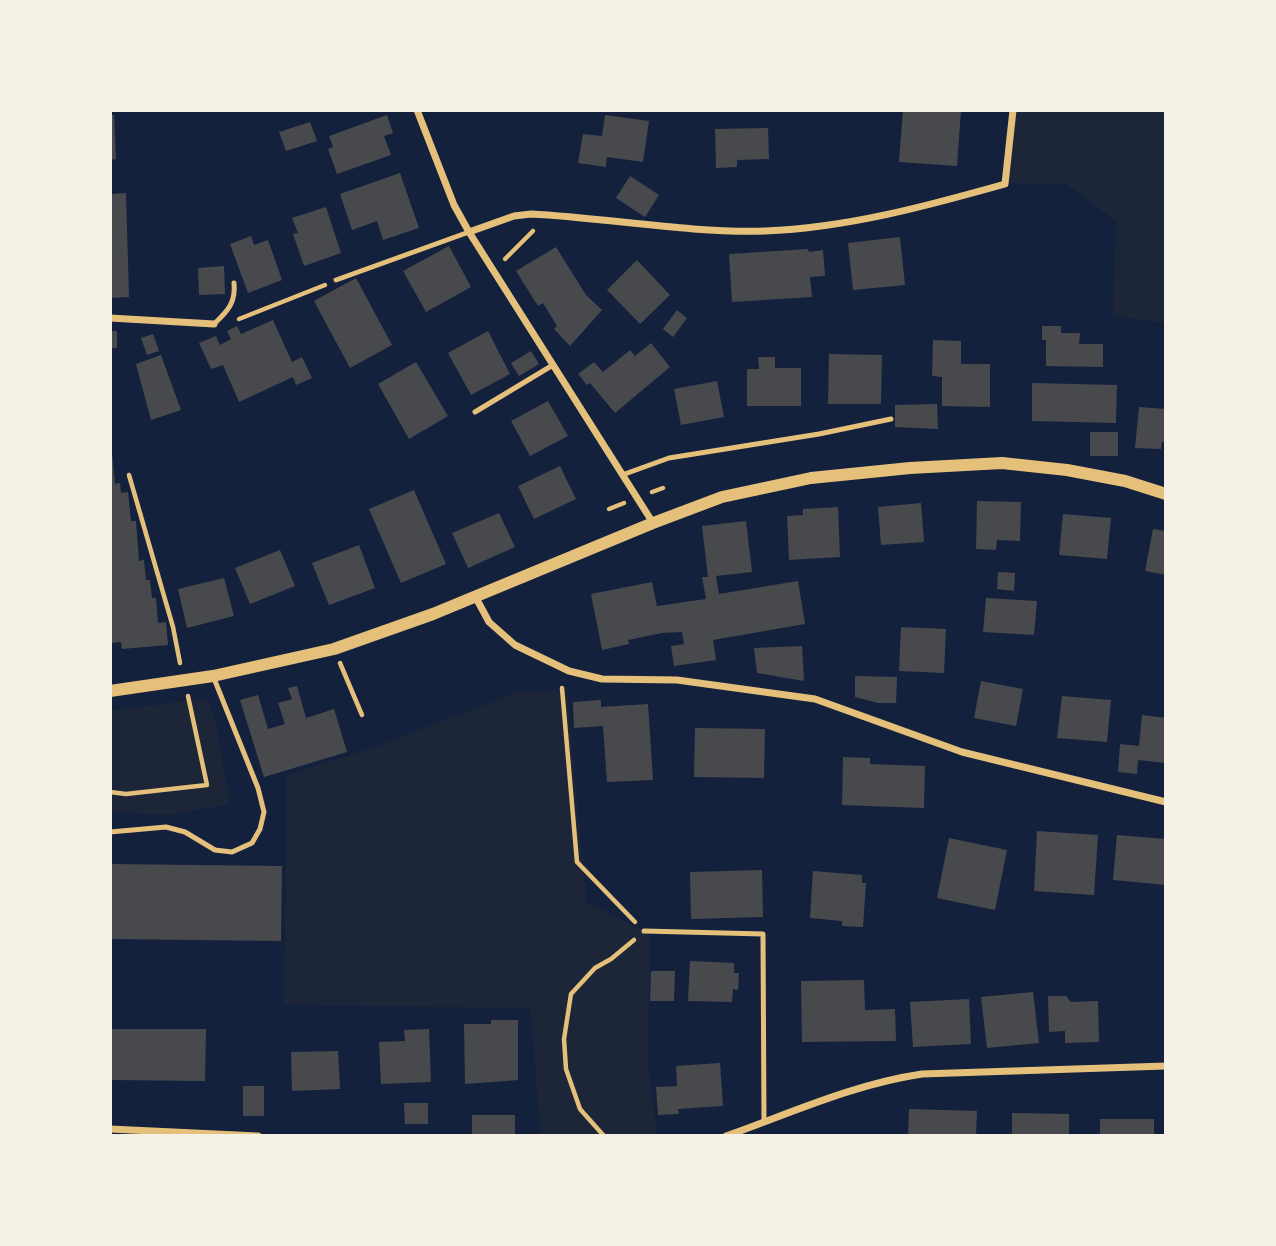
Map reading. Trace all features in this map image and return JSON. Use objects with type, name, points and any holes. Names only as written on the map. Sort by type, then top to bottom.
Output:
[{"type":"street","points":[[417,110],[454,205],[469,232],[653,523]]},
{"type":"street","points":[[469,232],[514,216],[531,214],[674,227],[766,230],[826,225],[883,215],[1005,184],[1013,110]]},
{"type":"street","points":[[110,318],[214,324]]},
{"type":"street","points":[[110,691],[213,676],[334,649],[433,614],[722,497],[811,478],[910,468],[1002,463],[1067,470],[1125,481],[1166,494]]},
{"type":"street","points":[[475,596],[489,622],[515,645],[569,671],[602,679],[677,680],[815,699],[962,752],[1166,802]]},
{"type":"street","points":[[726,1136],[861,1086],[922,1074],[1166,1066]]},
{"type":"street","points":[[110,1129],[258,1136]]},
{"type":"lane","points":[[336,280],[469,232]]},
{"type":"lane","points":[[214,324],[230,308],[235,294],[234,283]]},
{"type":"lane","points":[[475,412],[554,365]]},
{"type":"lane","points":[[622,475],[669,458],[819,435],[891,419]]},
{"type":"lane","points":[[110,832],[166,827],[185,832],[215,850],[232,852],[252,842],[260,829],[264,812],[258,788],[213,676]]},
{"type":"lane","points":[[644,931],[763,934],[764,1122]]},
{"type":"path","points":[[502,262],[536,228]]},
{"type":"path","points":[[214,324],[231,323],[336,280]]},
{"type":"path","points":[[129,475],[173,627],[180,664]]},
{"type":"path","points":[[340,663],[362,715]]},
{"type":"path","points":[[562,688],[577,862],[644,931],[611,959],[595,968],[570,994],[564,1039],[566,1069],[580,1109],[604,1136]]},
{"type":"path","points":[[110,792],[126,794],[207,785],[188,696]]},
{"type":"shaded area","points":[[1013,110],[1166,110],[1166,323],[1113,316],[1116,221],[1066,184],[1005,183]]},
{"type":"shaded area","points":[[567,690],[586,902],[650,934],[648,1063],[657,1136],[541,1136],[530,1008],[284,1005],[287,775],[369,749],[518,692]]},
{"type":"shaded area","points":[[207,698],[216,723],[230,804],[170,815],[110,812],[110,711]]},
{"type":"building","points":[[903,110],[961,110],[957,166],[899,162]]},
{"type":"building","points":[[110,115],[114,115],[116,159],[110,160]]},
{"type":"building","points":[[387,115],[393,133],[384,136],[391,155],[337,174],[328,149],[333,147],[329,136]]},
{"type":"building","points":[[605,115],[649,121],[643,162],[607,157],[606,167],[578,163],[583,134],[602,136]]},
{"type":"building","points":[[310,122],[317,141],[286,151],[279,132]]},
{"type":"building","points":[[768,128],[769,159],[737,160],[737,167],[716,168],[715,129]]},
{"type":"building","points":[[400,173],[419,228],[383,240],[377,221],[352,230],[340,194]]},
{"type":"building","points":[[630,176],[659,195],[645,217],[616,198]]},
{"type":"building","points":[[126,193],[129,297],[110,298],[110,194]]},
{"type":"building","points":[[326,207],[341,253],[304,266],[293,234],[298,233],[292,218]]},
{"type":"building","points":[[251,236],[254,245],[268,240],[282,280],[248,293],[230,244]]},
{"type":"building","points":[[900,237],[905,285],[853,290],[848,243]]},
{"type":"building","points":[[449,246],[471,287],[426,312],[403,271]]},
{"type":"building","points":[[556,247],[586,295],[602,310],[570,346],[554,329],[557,326],[543,303],[538,306],[516,271]]},
{"type":"building","points":[[808,249],[809,252],[823,250],[825,276],[810,277],[812,297],[732,302],[729,254]]},
{"type":"building","points":[[637,260],[670,295],[640,324],[607,290]]},
{"type":"building","points":[[224,266],[225,294],[199,295],[198,268]]},
{"type":"building","points":[[356,278],[392,345],[350,368],[314,301]]},
{"type":"building","points":[[677,310],[687,318],[673,337],[663,329]]},
{"type":"building","points":[[273,320],[292,362],[302,357],[312,378],[296,385],[293,377],[239,402],[223,365],[211,369],[199,343],[216,336],[220,345],[231,339],[227,331],[237,326],[241,334]]},
{"type":"building","points":[[1042,326],[1061,326],[1061,333],[1080,333],[1079,344],[1103,344],[1103,367],[1046,366],[1046,340],[1042,340]]},
{"type":"building","points":[[110,331],[117,331],[117,348],[110,348]]},
{"type":"building","points":[[488,331],[510,374],[471,395],[448,353]]},
{"type":"building","points":[[153,334],[159,351],[147,355],[141,338]]},
{"type":"building","points":[[933,340],[961,341],[961,364],[990,364],[990,407],[942,406],[942,377],[932,376]]},
{"type":"building","points":[[651,343],[670,367],[615,413],[590,383],[587,385],[578,374],[594,362],[603,372],[630,350],[635,356]]},
{"type":"building","points":[[531,351],[539,364],[519,376],[511,363]]},
{"type":"building","points":[[829,354],[882,355],[881,404],[828,404]]},
{"type":"building","points":[[161,355],[181,410],[151,420],[136,364]]},
{"type":"building","points":[[758,357],[775,357],[775,368],[801,368],[801,406],[747,406],[747,369],[759,369]]},
{"type":"building","points":[[416,362],[448,416],[409,439],[378,384]]},
{"type":"building","points":[[717,381],[724,417],[681,425],[674,389]]},
{"type":"building","points":[[1032,383],[1117,385],[1116,423],[1032,421]]},
{"type":"building","points":[[548,401],[568,436],[530,456],[511,421]]},
{"type":"building","points":[[937,404],[938,429],[895,427],[895,405]]},
{"type":"building","points":[[1139,407],[1166,409],[1166,442],[1162,442],[1161,449],[1135,448]]},
{"type":"building","points":[[1090,432],[1118,432],[1118,456],[1090,456]]},
{"type":"building","points":[[110,452],[115,484],[120,483],[121,493],[128,492],[131,521],[136,521],[139,561],[144,560],[146,580],[150,580],[152,598],[156,598],[158,623],[166,622],[168,645],[122,649],[121,642],[110,643]]},
{"type":"building","points":[[560,466],[576,499],[534,519],[518,486]]},
{"type":"building","points":[[414,490],[446,564],[401,583],[369,509]]},
{"type":"building","points":[[977,501],[1021,502],[1020,541],[997,540],[996,550],[976,549]]},
{"type":"building","points":[[921,503],[924,542],[881,545],[878,507]]},
{"type":"building","points":[[838,507],[840,557],[789,560],[787,516],[803,515],[803,509]]},
{"type":"building","points":[[499,513],[515,547],[468,568],[452,533]]},
{"type":"building","points":[[1063,514],[1111,518],[1107,559],[1059,555]]},
{"type":"building","points":[[746,521],[752,572],[716,576],[719,594],[798,581],[805,624],[713,640],[716,660],[674,666],[671,646],[684,644],[682,632],[628,640],[629,644],[602,650],[591,594],[652,582],[657,606],[706,599],[702,577],[708,577],[702,526]]},
{"type":"building","points":[[1153,529],[1166,531],[1166,575],[1145,571]]},
{"type":"building","points":[[359,545],[375,588],[329,605],[312,563]]},
{"type":"building","points":[[280,550],[295,586],[250,604],[235,568]]},
{"type":"building","points":[[998,572],[1015,573],[1014,591],[997,589]]},
{"type":"building","points":[[224,578],[234,616],[187,628],[178,589]]},
{"type":"building","points":[[986,598],[1037,601],[1034,635],[983,632]]},
{"type":"building","points":[[901,627],[946,629],[944,673],[899,671]]},
{"type":"building","points":[[802,646],[804,681],[757,673],[754,648]]},
{"type":"building","points":[[855,676],[897,677],[896,703],[878,703],[855,697]]},
{"type":"building","points":[[981,681],[1023,689],[1016,726],[974,718]]},
{"type":"building","points":[[297,686],[306,718],[334,709],[347,752],[264,777],[240,700],[258,695],[268,729],[285,724],[278,703],[292,699],[288,688]]},
{"type":"building","points":[[1062,696],[1111,700],[1107,742],[1057,738]]},
{"type":"building","points":[[601,700],[601,707],[648,704],[653,780],[607,782],[603,726],[574,728],[573,702]]},
{"type":"building","points":[[1142,715],[1166,718],[1166,763],[1138,760],[1137,774],[1118,772],[1120,744],[1139,746]]},
{"type":"building","points":[[695,728],[765,729],[764,778],[694,777]]},
{"type":"building","points":[[843,757],[870,758],[870,764],[925,766],[924,808],[842,805]]},
{"type":"building","points":[[1037,831],[1098,835],[1094,895],[1034,891]]},
{"type":"building","points":[[1117,835],[1166,839],[1166,885],[1113,880]]},
{"type":"building","points":[[949,838],[1007,850],[995,910],[937,898]]},
{"type":"building","points":[[110,864],[282,866],[281,941],[110,939]]},
{"type":"building","points":[[762,870],[763,917],[691,919],[690,872]]},
{"type":"building","points":[[813,871],[862,875],[862,883],[866,883],[863,927],[842,926],[842,921],[810,918]]},
{"type":"building","points":[[690,961],[734,963],[734,973],[739,973],[738,990],[733,989],[732,1002],[688,1001]]},
{"type":"building","points":[[651,971],[675,971],[674,1001],[650,1001]]},
{"type":"building","points":[[864,980],[865,1010],[895,1009],[896,1041],[802,1042],[801,981]]},
{"type":"building","points":[[1033,992],[1039,1043],[987,1048],[981,997]]},
{"type":"building","points":[[1048,996],[1066,996],[1071,1002],[1098,1001],[1099,1042],[1065,1043],[1065,1031],[1049,1032]]},
{"type":"building","points":[[969,999],[971,1044],[913,1047],[910,1002]]},
{"type":"building","points":[[491,1020],[518,1020],[518,1080],[465,1084],[464,1024],[491,1024]]},
{"type":"building","points":[[110,1029],[206,1029],[205,1081],[110,1080]]},
{"type":"building","points":[[429,1029],[431,1082],[381,1084],[379,1042],[405,1041],[404,1030]]},
{"type":"building","points":[[338,1051],[340,1089],[292,1091],[291,1052]]},
{"type":"building","points":[[720,1063],[723,1106],[678,1109],[679,1114],[658,1115],[656,1087],[677,1086],[676,1066]]},
{"type":"building","points":[[243,1086],[264,1086],[264,1116],[243,1116]]},
{"type":"building","points":[[404,1103],[428,1103],[428,1124],[405,1124]]},
{"type":"building","points":[[909,1109],[977,1111],[976,1136],[908,1136]]},
{"type":"building","points":[[1012,1113],[1069,1114],[1069,1136],[1012,1136]]},
{"type":"building","points":[[472,1115],[515,1115],[515,1134],[472,1135]]},
{"type":"building","points":[[1100,1119],[1154,1119],[1154,1136],[1100,1136]]}]
